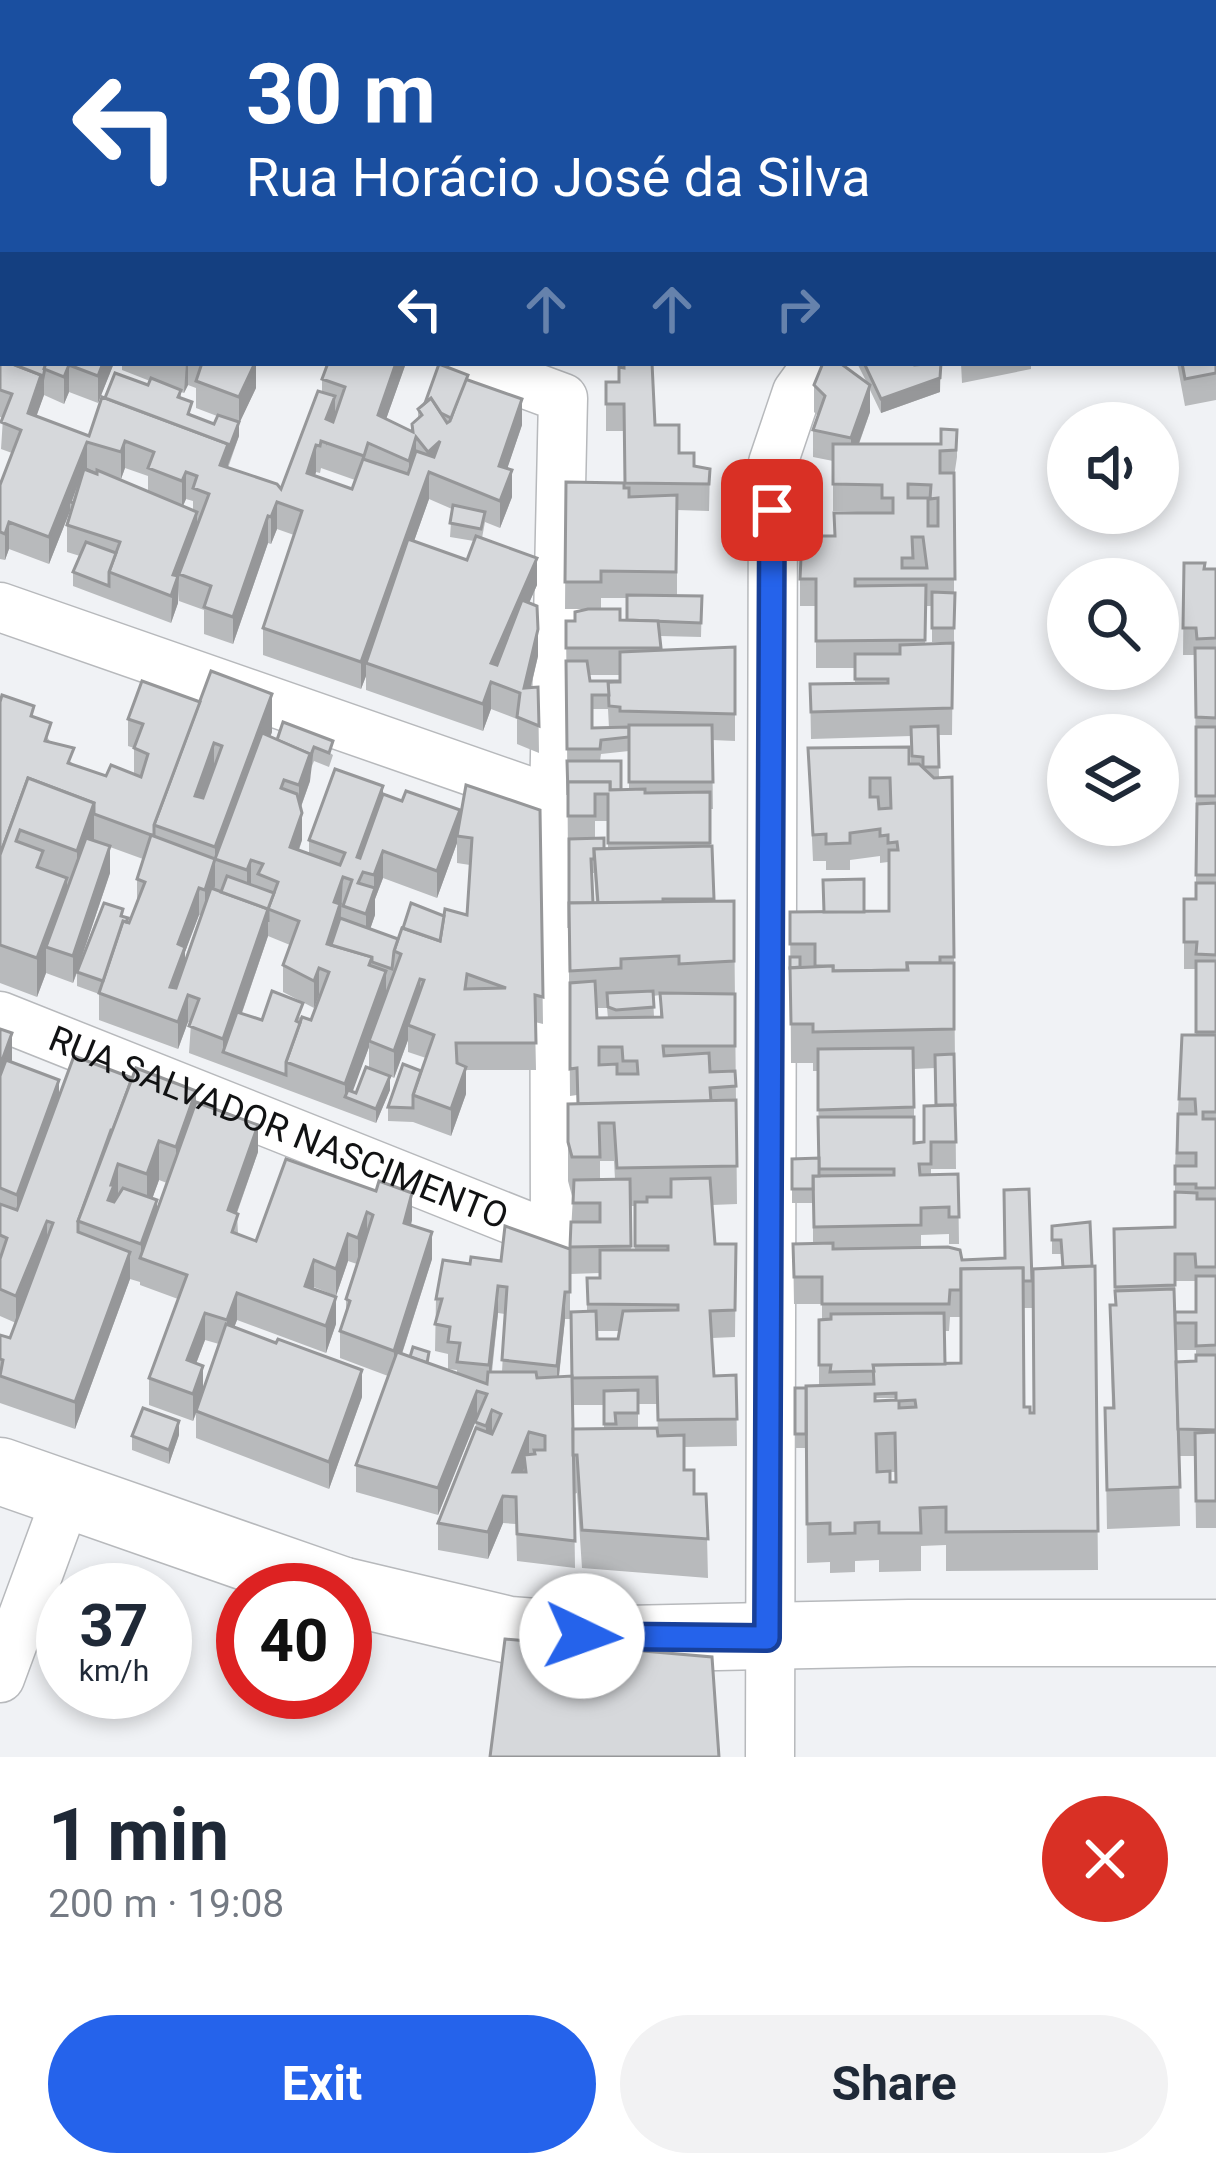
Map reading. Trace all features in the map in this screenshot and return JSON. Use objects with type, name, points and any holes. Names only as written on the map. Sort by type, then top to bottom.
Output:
[{"type":"street","points":[[0,607],[554,800],[562,398],[477,366]]},
{"type":"street","points":[[770,1757],[772,463],[796,392],[816,366]]},
{"type":"street","name":"RUA SALVADOR NASCIMENTO","points":[[0,1016],[555,1238],[554,800]]},
{"type":"street","points":[[0,1472],[264,1563]]},
{"type":"street","points":[[0,1678],[67,1496]]},
{"type":"street","points":[[372,1597],[509,1630],[626,1639],[1216,1633]]},
{"type":"building","points":[[0,366],[18,366],[41,375],[28,413],[89,436],[102,397],[228,444],[220,465],[281,489],[318,391],[335,396],[326,419],[333,422],[345,387],[322,379],[327,366],[395,366],[378,415],[413,432],[412,424],[422,415],[418,409],[431,398],[450,421],[465,379],[522,399],[499,466],[512,470],[500,501],[429,472],[361,662],[263,628],[302,511],[277,502],[233,617],[204,607],[211,586],[179,574],[209,494],[193,488],[197,476],[186,472],[182,481],[148,468],[154,452],[125,441],[121,452],[87,442],[49,537],[9,522],[5,534],[0,532],[0,485],[21,430],[1,422],[12,394],[0,390]],"holes":[[[416,437],[428,452],[440,441],[434,457],[416,451],[408,474],[363,459],[352,489],[307,473],[321,441],[364,456],[368,443],[409,461]]]},
{"type":"building","points":[[18,366],[45,366],[41,388],[41,375]]},
{"type":"building","points":[[45,366],[69,366],[64,377]]},
{"type":"building","points":[[72,366],[102,366],[98,376]]},
{"type":"building","points":[[201,366],[254,366],[239,397],[196,381]]},
{"type":"building","points":[[438,366],[468,375],[451,418],[431,398],[425,403]]},
{"type":"building","points":[[652,366],[655,425],[679,425],[679,453],[694,453],[694,466],[710,469],[709,484],[625,483],[624,404],[606,404],[606,382],[619,382],[619,367]]},
{"type":"building","points":[[822,366],[844,366],[870,385],[851,438],[813,430],[825,396],[814,385]]},
{"type":"building","points":[[865,366],[941,366],[940,378],[881,399]]},
{"type":"building","points":[[1183,366],[1216,366],[1216,373],[1185,379]]},
{"type":"building","points":[[115,373],[148,385],[151,378],[181,390],[178,397],[192,402],[188,414],[214,424],[218,415],[239,422],[228,451],[228,444],[105,398]]},
{"type":"building","points":[[941,429],[957,430],[956,450],[940,451],[940,473],[954,473],[955,579],[855,579],[855,586],[926,585],[925,640],[816,641],[816,579],[800,579],[802,536],[835,536],[834,513],[893,513],[893,498],[882,498],[882,485],[833,484],[833,444],[941,444]],"holes":[[[908,484],[931,485],[930,499],[938,498],[938,526],[928,526],[928,498],[908,498]],[[912,537],[923,537],[927,568],[902,568],[902,558],[913,558]]]},
{"type":"building","points":[[84,464],[97,474],[84,469],[74,503],[70,502]]},
{"type":"building","points":[[84,469],[97,474],[97,470],[197,512],[173,575],[178,576],[171,596],[109,572],[120,542],[67,525]]},
{"type":"building","points":[[566,482],[624,483],[629,497],[677,495],[676,572],[601,571],[601,582],[565,582]]},
{"type":"building","points":[[453,505],[485,512],[481,529],[450,523]]},
{"type":"building","points":[[476,536],[537,558],[491,663],[497,665],[522,600],[537,606],[538,629],[524,688],[538,687],[539,726],[517,717],[520,693],[491,682],[483,704],[366,663],[408,539],[467,560]]},
{"type":"building","points":[[86,542],[116,553],[109,586],[73,572]]},
{"type":"building","points":[[1184,563],[1205,563],[1204,569],[1216,569],[1216,638],[1197,639],[1196,628],[1183,628]]},
{"type":"building","points":[[932,592],[955,593],[954,628],[932,628]]},
{"type":"building","points":[[627,595],[702,596],[701,623],[627,620]]},
{"type":"building","points":[[620,609],[620,620],[658,621],[661,648],[566,648],[566,621],[575,621],[575,612]]},
{"type":"building","points":[[953,643],[952,708],[811,712],[810,684],[888,683],[888,679],[855,679],[855,654],[900,654],[900,645]]},
{"type":"building","points":[[735,647],[735,714],[620,711],[620,707],[609,706],[608,682],[620,682],[620,652]]},
{"type":"building","points":[[1195,648],[1216,648],[1216,718],[1196,717]]},
{"type":"building","points":[[566,661],[587,661],[590,681],[620,681],[608,682],[609,695],[592,695],[592,728],[629,727],[629,737],[601,740],[600,749],[567,749]]},
{"type":"building","points":[[211,671],[272,694],[215,847],[154,825]],"holes":[[[214,743],[222,746],[203,798],[195,796]]]},
{"type":"building","points":[[142,681],[200,702],[154,836],[94,814],[94,803],[28,778],[0,855],[2,695],[34,706],[31,716],[51,723],[45,741],[74,748],[68,763],[106,776],[111,765],[141,777],[148,754],[134,748],[143,724],[128,719]]},
{"type":"building","points":[[283,722],[333,741],[329,753],[314,747],[310,757],[277,740]]},
{"type":"building","points":[[629,725],[712,725],[713,782],[629,782]]},
{"type":"building","points":[[938,726],[939,767],[923,767],[923,757],[912,756],[911,727]]},
{"type":"building","points":[[1196,727],[1216,727],[1216,796],[1196,796]]},
{"type":"building","points":[[262,733],[310,754],[299,785],[284,780],[281,788],[297,794],[302,813],[290,847],[340,865],[345,853],[309,840],[335,769],[383,786],[360,858],[383,794],[402,801],[406,791],[460,810],[437,871],[383,851],[374,875],[363,872],[358,883],[375,888],[366,914],[343,906],[352,880],[343,877],[327,944],[372,957],[369,965],[386,971],[345,1084],[286,1062],[302,1017],[311,1020],[329,972],[319,968],[314,981],[283,965],[299,921],[268,909],[278,882],[258,874],[263,864],[251,860],[247,870],[215,859]]},
{"type":"building","points":[[909,747],[909,764],[919,764],[934,778],[952,777],[954,957],[940,957],[940,963],[907,963],[907,970],[833,971],[833,966],[815,966],[815,944],[790,944],[790,912],[889,911],[889,850],[898,850],[897,842],[888,843],[888,835],[880,836],[880,829],[850,833],[850,843],[826,844],[826,834],[813,835],[808,748]],"holes":[[[870,778],[890,778],[891,808],[879,809],[878,797],[870,797]]]},
{"type":"building","points":[[567,761],[621,761],[621,790],[610,790],[610,782],[568,782],[568,795]]},
{"type":"building","points":[[28,778],[94,803],[77,851],[20,830],[16,841],[43,851],[37,867],[67,878],[37,958],[0,945],[0,855]]},
{"type":"building","points":[[568,782],[610,782],[610,790],[645,789],[645,793],[710,792],[710,843],[608,843],[608,794],[595,794],[595,816],[568,816]]},
{"type":"building","points":[[466,785],[540,810],[543,997],[535,995],[536,1043],[456,1043],[457,1063],[466,1067],[451,1109],[413,1095],[434,1035],[408,1025],[424,980],[420,979],[394,1051],[369,1041],[401,954],[394,951],[402,928],[440,941],[445,909],[467,915],[472,838],[457,836]],"holes":[[[467,974],[506,988],[465,989]]]},
{"type":"building","points":[[1216,803],[1216,875],[1196,875],[1197,804]]},
{"type":"building","points":[[151,835],[215,859],[178,944],[185,947],[170,987],[176,988],[211,888],[268,909],[223,1039],[189,1026],[199,999],[188,995],[178,1022],[99,993],[123,921],[129,923],[145,882],[137,879]]},
{"type":"building","points":[[86,838],[110,846],[73,956],[46,947]]},
{"type":"building","points":[[604,838],[604,849],[594,849],[591,859],[593,903],[569,903],[569,839]]},
{"type":"building","points":[[712,846],[714,899],[598,903],[594,849]]},
{"type":"building","points":[[227,876],[274,893],[268,909],[221,892]]},
{"type":"building","points":[[864,879],[864,912],[824,912],[823,880]]},
{"type":"building","points":[[1196,883],[1216,883],[1216,955],[1196,954],[1197,942],[1184,942],[1184,899],[1196,899]]},
{"type":"building","points":[[734,901],[734,961],[679,964],[679,956],[621,959],[621,968],[570,971],[569,903]]},
{"type":"building","points":[[104,903],[123,909],[121,916],[128,918],[103,981],[77,972]]},
{"type":"building","points":[[411,903],[444,916],[440,941],[403,928]]},
{"type":"building","points":[[340,918],[398,939],[392,969],[372,962],[372,957],[331,945]]},
{"type":"building","points":[[790,957],[800,957],[800,967],[790,968]]},
{"type":"building","points":[[1196,961],[1216,961],[1216,1032],[1196,1032]]},
{"type":"building","points":[[907,963],[954,963],[954,1029],[813,1032],[813,1024],[791,1024],[790,968],[908,970]]},
{"type":"building","points":[[595,981],[597,1018],[662,1017],[660,993],[735,994],[735,1046],[663,1046],[664,1056],[709,1053],[710,1072],[735,1071],[736,1086],[710,1088],[711,1101],[578,1104],[577,1068],[570,1069],[570,983]],"holes":[[[599,1047],[622,1047],[623,1061],[637,1061],[638,1074],[617,1074],[617,1064],[599,1065]]]},
{"type":"building","points":[[272,991],[303,1003],[286,1075],[223,1052],[237,1012],[262,1020]]},
{"type":"building","points":[[653,991],[654,1007],[608,1007],[607,993]]},
{"type":"building","points":[[0,1029],[12,1033],[0,1066]]},
{"type":"building","points":[[1182,1035],[1216,1035],[1216,1112],[1203,1112],[1203,1119],[1216,1119],[1216,1188],[1175,1184],[1175,1166],[1196,1166],[1196,1153],[1177,1153],[1178,1114],[1196,1114],[1195,1099],[1179,1099]]},
{"type":"building","points":[[913,1048],[914,1107],[818,1110],[818,1049]]},
{"type":"building","points":[[954,1054],[955,1105],[936,1105],[935,1055]]},
{"type":"building","points":[[74,1056],[132,1078],[78,1221],[78,1232],[130,1252],[75,1402],[0,1376],[0,1335],[10,1338],[53,1223],[47,1221],[16,1296],[0,1289],[0,1259],[7,1238],[0,1235],[0,1204],[17,1210]]},
{"type":"building","points":[[6,1060],[59,1080],[17,1195],[0,1188],[0,1076]]},
{"type":"building","points":[[403,1064],[421,1071],[413,1108],[388,1107]]},
{"type":"building","points":[[366,1067],[390,1076],[376,1109],[345,1097],[348,1090],[356,1093]]},
{"type":"building","points":[[136,1068],[196,1091],[176,1147],[159,1141],[147,1174],[118,1164],[108,1200],[114,1202],[123,1188],[157,1200],[141,1244],[78,1221]]},
{"type":"building","points":[[736,1100],[737,1166],[617,1168],[614,1123],[599,1123],[600,1157],[572,1157],[568,1104]]},
{"type":"building","points":[[196,1102],[258,1125],[228,1210],[238,1214],[232,1232],[256,1241],[286,1159],[376,1191],[379,1181],[412,1193],[404,1223],[432,1232],[394,1351],[340,1331],[373,1215],[367,1212],[358,1238],[348,1234],[336,1269],[314,1260],[305,1286],[336,1297],[326,1326],[237,1293],[227,1320],[205,1313],[187,1360],[203,1366],[193,1394],[149,1378],[187,1275],[140,1258]]},
{"type":"building","points":[[955,1105],[956,1142],[931,1142],[931,1164],[919,1164],[920,1175],[958,1174],[959,1217],[949,1217],[949,1207],[921,1208],[921,1225],[814,1227],[813,1176],[894,1175],[894,1169],[819,1169],[818,1117],[914,1117],[914,1143],[924,1142],[924,1106]]},
{"type":"building","points":[[819,1158],[813,1189],[792,1189],[792,1159]]},
{"type":"building","points":[[710,1178],[715,1244],[736,1244],[735,1310],[710,1311],[714,1376],[736,1375],[737,1419],[658,1420],[657,1377],[572,1378],[571,1312],[596,1311],[597,1339],[618,1339],[623,1311],[678,1310],[678,1305],[588,1304],[587,1278],[600,1278],[600,1250],[668,1250],[668,1246],[635,1246],[635,1202],[671,1197],[671,1179]]},
{"type":"building","points":[[630,1179],[631,1246],[570,1247],[571,1222],[600,1222],[600,1203],[573,1203],[574,1180]]},
{"type":"building","points":[[1029,1189],[1032,1281],[1023,1281],[1023,1268],[961,1269],[961,1290],[950,1290],[949,1304],[822,1304],[822,1277],[794,1277],[793,1244],[833,1243],[833,1249],[948,1247],[960,1250],[962,1260],[1005,1258],[1004,1190]]},
{"type":"building","points":[[1175,1192],[1216,1199],[1216,1267],[1196,1267],[1195,1254],[1175,1254],[1175,1285],[1115,1287],[1114,1229],[1175,1227]]},
{"type":"building","points":[[1090,1222],[1092,1266],[1063,1267],[1061,1240],[1052,1240],[1052,1226]]},
{"type":"building","points":[[505,1226],[570,1249],[570,1292],[565,1292],[557,1366],[502,1360],[507,1287],[498,1286],[489,1365],[457,1362],[460,1343],[448,1342],[450,1327],[435,1324],[442,1299],[436,1299],[443,1260],[501,1261]]},
{"type":"building","points":[[1095,1266],[1098,1531],[946,1532],[946,1507],[920,1508],[921,1533],[879,1533],[879,1522],[855,1523],[855,1533],[830,1534],[830,1523],[807,1524],[806,1386],[874,1384],[873,1365],[961,1363],[961,1269],[1023,1268],[1024,1407],[1034,1413],[1033,1269]],"holes":[[[896,1393],[896,1400],[875,1401],[875,1394]],[[915,1400],[916,1407],[899,1408],[899,1401]],[[895,1433],[896,1482],[890,1482],[890,1471],[877,1472],[876,1434]]]},
{"type":"building","points":[[1196,1276],[1216,1276],[1216,1345],[1196,1346],[1196,1323],[1175,1323],[1175,1312],[1196,1312]]},
{"type":"building","points":[[1174,1289],[1180,1487],[1107,1490],[1105,1408],[1114,1408],[1110,1305],[1116,1305],[1115,1291]]},
{"type":"building","points":[[944,1313],[945,1364],[873,1365],[874,1371],[830,1372],[831,1365],[819,1365],[819,1320],[831,1319],[831,1314]]},
{"type":"building","points":[[226,1324],[362,1370],[329,1462],[196,1411]]},
{"type":"building","points":[[413,1347],[429,1352],[427,1363],[410,1357]]},
{"type":"building","points":[[397,1352],[487,1384],[488,1372],[536,1372],[537,1378],[572,1376],[575,1541],[517,1534],[516,1497],[503,1496],[488,1532],[438,1523],[476,1428],[492,1434],[501,1414],[492,1410],[486,1426],[475,1422],[487,1394],[477,1391],[438,1488],[356,1465]],"holes":[[[529,1432],[545,1436],[545,1450],[524,1455],[526,1472],[513,1472]]]},
{"type":"building","points":[[1196,1355],[1216,1355],[1216,1430],[1178,1429],[1176,1362],[1196,1361]]},
{"type":"building","points":[[795,1388],[806,1388],[806,1434],[795,1434]]},
{"type":"building","points":[[638,1390],[638,1413],[615,1413],[616,1424],[604,1424],[604,1391]]},
{"type":"building","points":[[143,1408],[179,1421],[169,1450],[132,1436]]},
{"type":"building","points":[[657,1428],[658,1436],[684,1435],[684,1470],[694,1470],[694,1494],[706,1494],[708,1539],[582,1530],[573,1429]]},
{"type":"building","points":[[1216,1432],[1216,1501],[1196,1501],[1195,1433]]},
{"type":"building","points":[[505,1639],[712,1657],[719,1757],[490,1757]]},
{"type":"route","points":[[582,1636],[767,1638],[772,510]]}]
